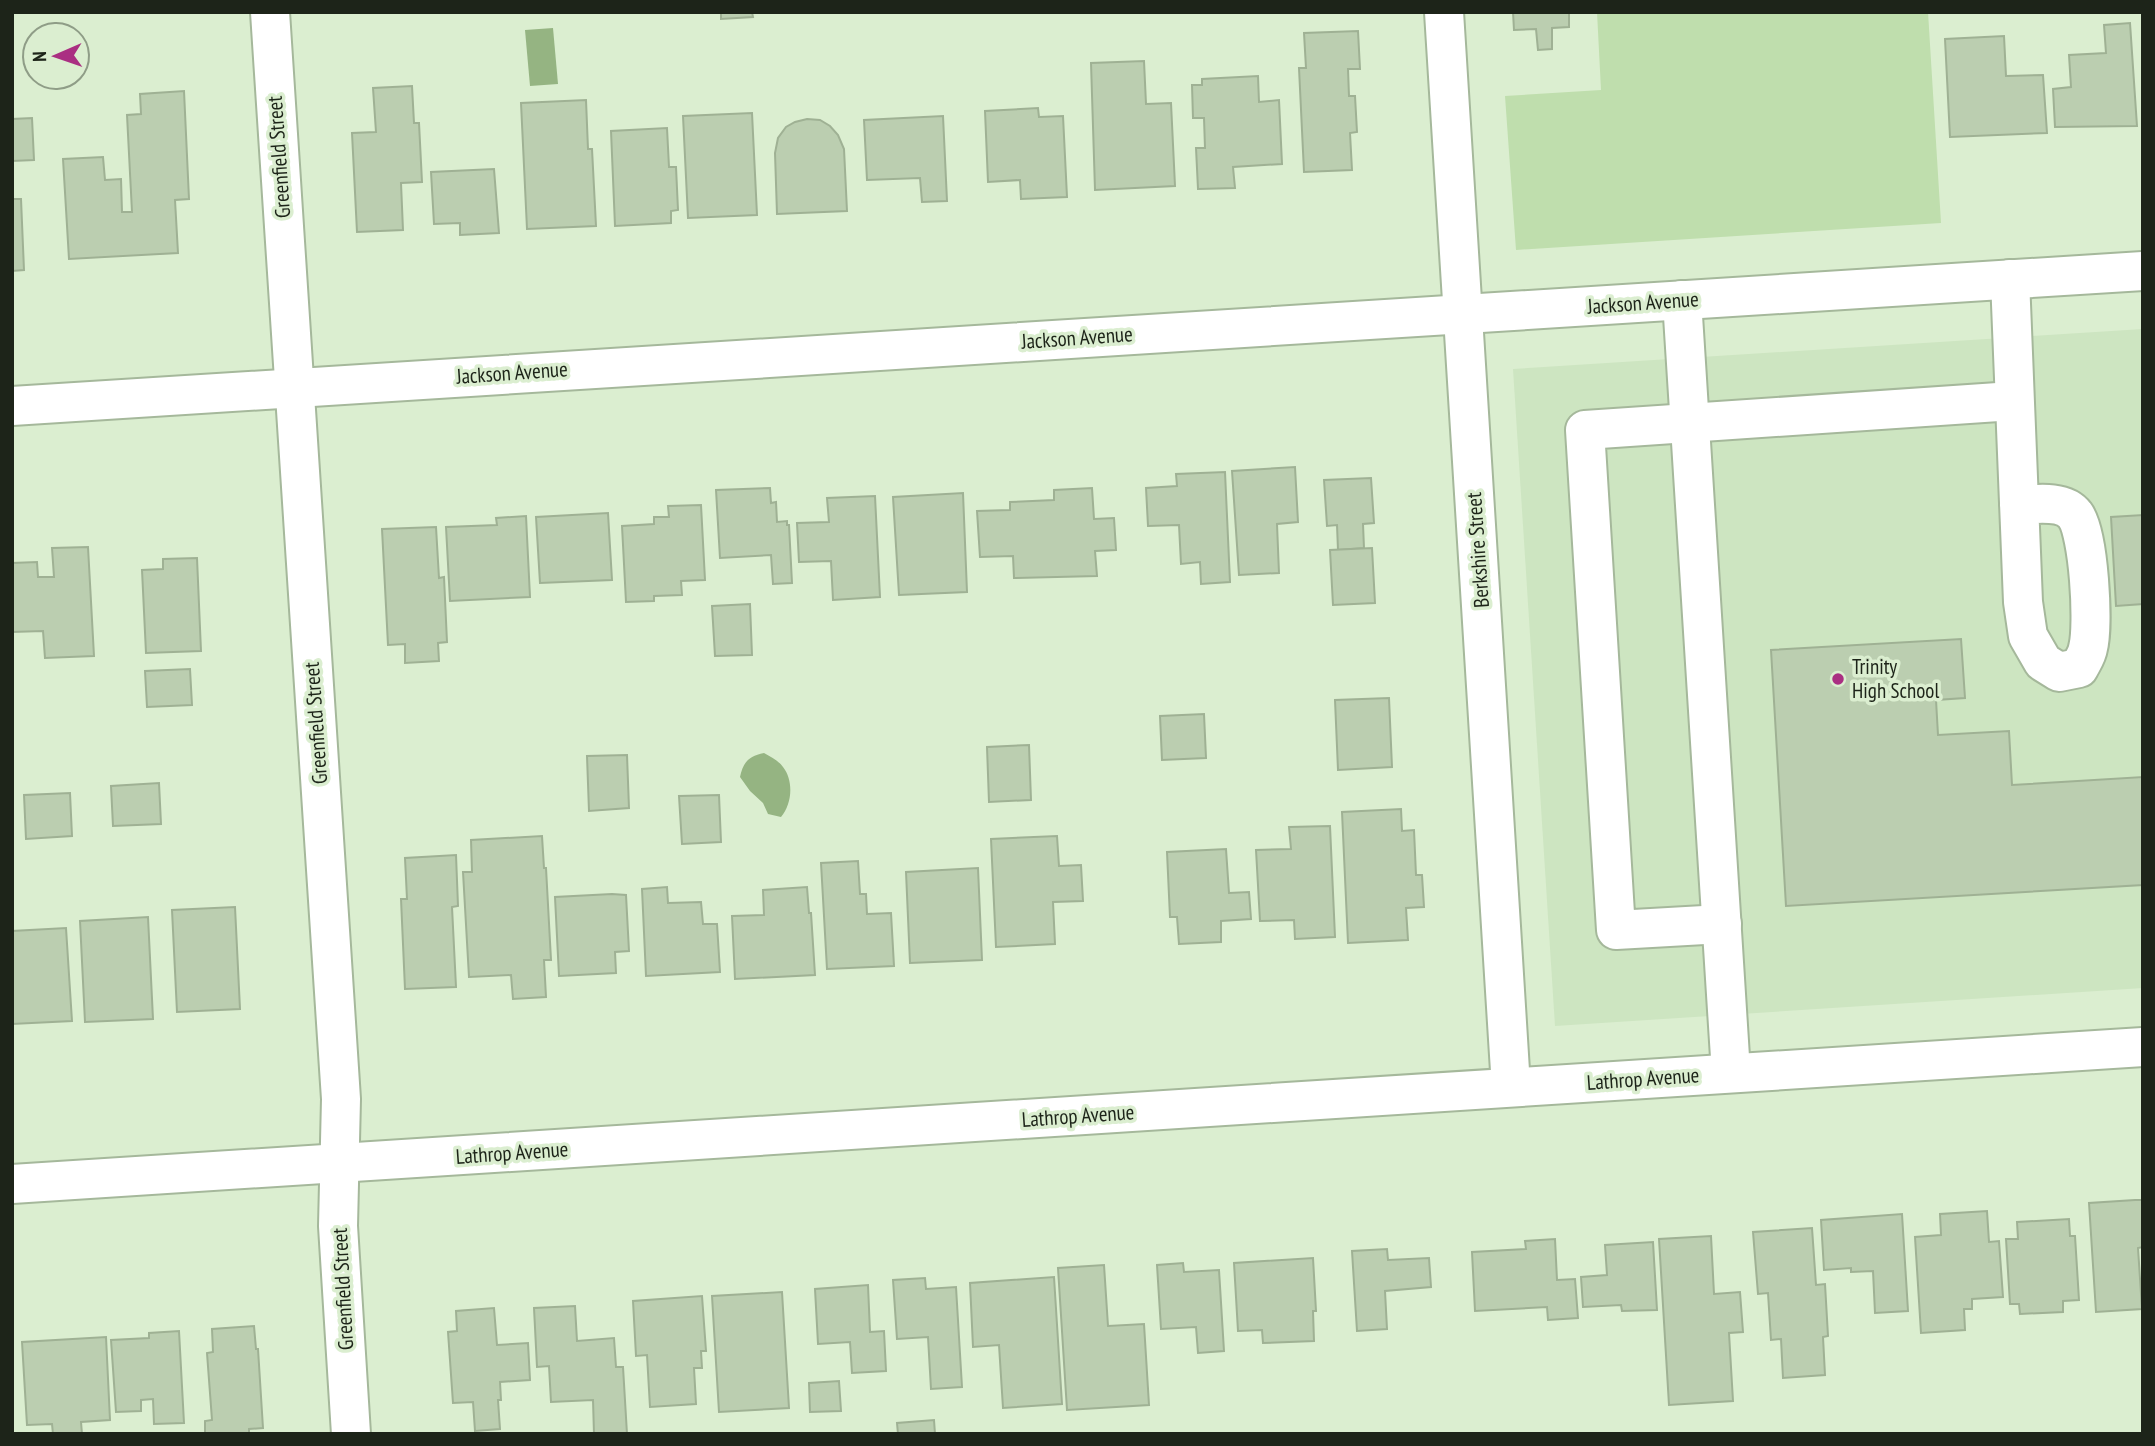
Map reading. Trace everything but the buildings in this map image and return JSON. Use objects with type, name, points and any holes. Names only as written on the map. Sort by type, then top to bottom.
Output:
[{"type":"street","name":"Greenfield Street","points":[[270,12],[341,1099],[338,1226],[351,1434]]},
{"type":"street","name":"Berkshire Street","points":[[1444,12],[1511,1087]]},
{"type":"street","name":"Jackson Avenue","points":[[12,406],[2143,271]]},
{"type":"street","points":[[2010,279],[2019,505]]},
{"type":"street","points":[[1682,300],[1731,1073]]},
{"type":"street","points":[[1722,924],[1616,930],[1585,430],[2013,401]]},
{"type":"street","name":"Lathrop Avenue","points":[[12,1184],[2143,1047]]},
{"type":"shaded area","points":[[1597,12],[1928,12],[1941,223],[1516,250],[1505,96],[1601,90]]},
{"type":"shaded area","points":[[553,28],[558,84],[530,86],[525,30]]},
{"type":"shaded area","name":"Trinity High School","points":[[2143,329],[2143,988],[1555,1026],[1513,369]]},
{"type":"shaded area","points":[[764,753],[781,765],[789,779],[788,806],[781,817],[768,814],[763,803],[740,777],[748,760]]},
{"type":"place","name":"Trinity High School","points":[[1838,679]]}]
